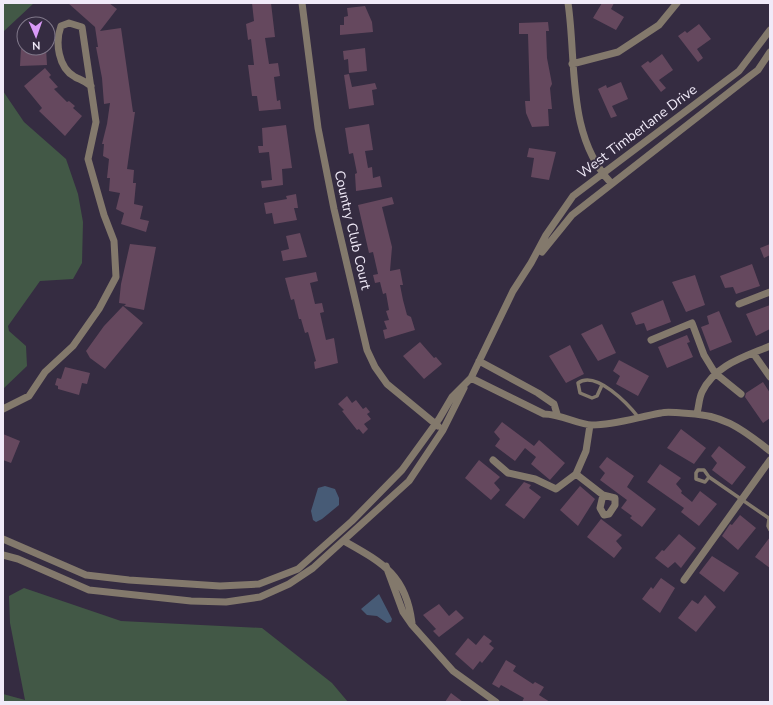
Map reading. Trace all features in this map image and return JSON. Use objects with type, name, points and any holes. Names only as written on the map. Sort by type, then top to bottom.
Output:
[{"type":"street","name":"Country Club Court","points":[[302,3],[319,135],[334,209],[367,350],[375,367],[387,384],[443,430]]},
{"type":"street","points":[[568,3],[572,64],[583,136],[602,174],[611,183]]},
{"type":"street","points":[[572,64],[618,52],[659,25],[676,3]]},
{"type":"street","points":[[3,409],[29,396],[45,372],[73,346],[99,309],[116,277],[114,241],[104,215],[88,159],[96,122],[91,86],[82,27],[69,23],[61,26],[57,36],[60,56],[64,69],[74,77],[84,80],[91,86]]},
{"type":"street","name":"West Timberlane Drive","points":[[3,555],[18,559],[89,590],[191,601],[226,602],[260,597],[289,584],[313,568],[408,482],[443,430],[514,291],[546,235],[573,196],[739,71],[770,30]]},
{"type":"street","name":"West Timberlane Drive","points":[[531,263],[538,259],[548,243],[572,215],[611,183],[758,70],[770,52]]},
{"type":"street","points":[[739,304],[770,292]]},
{"type":"street","points":[[651,340],[692,323],[704,355],[715,374],[741,394]]},
{"type":"street","points":[[697,413],[702,392],[715,374],[729,363],[770,346]]},
{"type":"street","points":[[753,353],[770,377]]},
{"type":"street","points":[[479,361],[538,393],[554,404],[557,414]]},
{"type":"street","name":"West Timberlane Drive","points":[[3,539],[86,575],[220,586],[259,584],[298,569],[352,521],[402,470],[435,424],[452,397],[469,380]]},
{"type":"street","points":[[469,380],[544,414],[557,414],[590,425],[622,422],[663,412],[697,413],[718,418],[741,428],[770,451]]},
{"type":"street","points":[[493,460],[508,473],[535,479],[556,489],[576,474],[586,451],[590,425]]},
{"type":"street","points":[[684,580],[770,460]]},
{"type":"street","points":[[576,474],[603,495]]},
{"type":"street","points":[[344,541],[386,566],[403,612],[412,625],[453,671],[496,702]]},
{"type":"lane","points":[[602,385],[597,396],[592,398],[580,393],[577,388],[578,383],[582,380],[589,379],[602,385],[623,399],[638,418]]},
{"type":"lane","points":[[709,478],[742,498],[769,519],[768,526],[770,530]]},
{"type":"green space","points":[[3,3],[34,3],[20,16],[16,16],[16,20],[3,32]]},
{"type":"green space","points":[[3,91],[24,122],[66,159],[78,194],[83,222],[82,263],[73,279],[40,281],[8,326],[9,331],[26,346],[27,366],[3,389]]},
{"type":"green space","points":[[24,588],[121,621],[262,628],[332,683],[348,702],[3,702],[3,694],[25,700],[10,623],[9,596]]},
{"type":"water","points":[[325,486],[335,489],[339,498],[339,505],[316,522],[313,520],[311,511],[318,488]]},
{"type":"water","points":[[379,594],[392,619],[391,622],[387,623],[377,616],[367,615],[361,609]]},
{"type":"building","points":[[68,3],[109,3],[117,9],[100,31],[121,28],[133,112],[135,112],[127,169],[134,170],[133,183],[136,183],[134,204],[143,206],[140,219],[149,221],[146,232],[121,224],[124,213],[116,209],[120,193],[109,191],[110,178],[107,178],[109,159],[103,156],[104,144],[102,144],[110,103],[104,104],[102,78],[96,47],[98,47],[95,27]]},
{"type":"building","points":[[252,3],[271,3],[275,37],[265,38],[269,64],[278,63],[280,76],[274,77],[277,101],[280,100],[281,109],[259,111],[257,96],[252,96],[248,65],[254,65],[251,39],[248,40],[246,24],[254,21]]},
{"type":"building","points":[[602,3],[614,3],[611,9],[624,17],[616,30],[593,18]]},
{"type":"building","points":[[365,6],[372,22],[373,32],[340,35],[340,25],[344,25],[344,17],[348,16],[347,8]]},
{"type":"building","points":[[548,22],[549,31],[546,31],[547,58],[552,84],[550,88],[552,109],[548,109],[549,126],[532,127],[526,113],[525,101],[530,101],[528,34],[519,34],[519,23]]},
{"type":"building","points":[[699,24],[711,39],[697,49],[703,58],[698,62],[678,36],[685,31],[687,33]]},
{"type":"building","points":[[365,48],[367,71],[349,73],[348,59],[344,60],[343,51]]},
{"type":"building","points":[[662,54],[673,70],[659,80],[666,88],[661,92],[641,66],[648,61],[650,63]]},
{"type":"building","points":[[21,56],[46,56],[47,65],[20,66]]},
{"type":"building","points":[[45,68],[51,75],[49,77],[58,87],[54,89],[67,102],[69,101],[75,106],[73,108],[82,116],[65,136],[39,111],[42,108],[24,86]]},
{"type":"building","points":[[349,74],[352,87],[375,83],[377,89],[372,90],[374,105],[349,109],[344,75]]},
{"type":"building","points":[[621,82],[628,99],[612,106],[617,116],[611,118],[598,89],[606,85],[607,88]]},
{"type":"building","points":[[369,124],[373,150],[365,151],[368,168],[372,167],[373,178],[380,176],[382,187],[356,191],[355,174],[357,173],[353,153],[349,154],[345,128]]},
{"type":"building","points":[[286,125],[292,168],[282,169],[283,185],[262,188],[261,181],[272,180],[269,152],[259,153],[258,146],[263,146],[262,128]]},
{"type":"building","points":[[529,148],[556,152],[549,180],[531,177],[534,158],[527,157]]},
{"type":"building","points":[[296,194],[298,208],[294,208],[297,220],[274,224],[272,213],[266,214],[264,203],[287,199],[286,196]]},
{"type":"building","points":[[392,197],[394,204],[382,207],[392,247],[390,271],[400,269],[403,285],[400,285],[403,300],[407,315],[411,317],[415,330],[385,339],[383,330],[387,329],[384,321],[389,320],[386,311],[389,310],[386,293],[383,294],[380,282],[375,283],[373,275],[378,274],[373,252],[369,253],[358,205]]},
{"type":"building","points":[[300,233],[307,257],[283,261],[281,251],[289,249],[286,236]]},
{"type":"building","points":[[130,244],[156,247],[144,310],[124,306],[126,304],[119,303],[121,284]]},
{"type":"building","points":[[770,244],[770,255],[764,258],[760,248]]},
{"type":"building","points":[[752,264],[760,286],[736,294],[733,287],[725,288],[720,276]]},
{"type":"building","points":[[316,272],[318,281],[310,283],[315,304],[322,303],[324,312],[320,313],[326,340],[334,338],[338,363],[315,369],[314,362],[316,361],[308,332],[305,333],[301,319],[299,319],[294,299],[291,300],[285,278]]},
{"type":"building","points":[[695,275],[705,305],[686,312],[672,282]]},
{"type":"building","points":[[663,300],[671,322],[647,331],[644,323],[636,325],[631,313]]},
{"type":"building","points":[[770,305],[770,329],[756,336],[746,314]]},
{"type":"building","points":[[123,306],[143,323],[105,369],[90,358],[86,351],[104,326]]},
{"type":"building","points":[[719,311],[732,342],[710,351],[701,327],[709,324],[707,316]]},
{"type":"building","points":[[602,324],[616,353],[598,361],[581,334]]},
{"type":"building","points":[[687,335],[690,342],[687,343],[693,357],[667,368],[658,347]]},
{"type":"building","points":[[420,342],[434,358],[436,357],[442,364],[424,379],[403,356]]},
{"type":"building","points":[[570,345],[584,374],[566,383],[549,356]]},
{"type":"building","points":[[619,360],[649,376],[638,396],[616,384],[620,376],[613,371]]},
{"type":"building","points":[[65,367],[90,373],[87,384],[82,383],[79,395],[58,389],[58,386],[55,385],[57,378],[61,379]]},
{"type":"building","points":[[763,382],[770,393],[770,418],[763,423],[745,397],[746,393]]},
{"type":"building","points":[[347,396],[352,403],[356,400],[363,409],[366,407],[370,412],[367,414],[371,419],[364,424],[368,429],[363,434],[359,429],[357,430],[342,411],[344,410],[338,404]]},
{"type":"building","points":[[502,422],[534,446],[539,440],[565,463],[550,480],[531,464],[536,457],[525,448],[515,461],[495,446],[500,439],[494,432]]},
{"type":"building","points":[[681,429],[706,448],[694,464],[667,448]]},
{"type":"building","points":[[3,434],[20,441],[11,463],[3,460]]},
{"type":"building","points":[[719,446],[746,467],[732,485],[712,470],[717,463],[711,456]]},
{"type":"building","points":[[607,457],[634,476],[627,487],[656,509],[642,527],[630,518],[632,516],[621,508],[627,500],[600,480],[605,473],[599,467]]},
{"type":"building","points":[[479,460],[500,477],[494,483],[500,490],[491,500],[465,478]]},
{"type":"building","points":[[660,464],[681,478],[676,484],[682,491],[681,493],[692,502],[700,491],[717,504],[699,526],[681,512],[684,508],[647,482]]},
{"type":"building","points":[[524,482],[531,485],[529,488],[541,497],[524,519],[505,505]]},
{"type":"building","points":[[580,486],[595,499],[578,526],[560,510]]},
{"type":"building","points":[[740,515],[756,528],[738,550],[722,536],[730,524],[732,525]]},
{"type":"building","points":[[601,519],[622,535],[616,541],[622,548],[614,558],[587,537]]},
{"type":"building","points":[[679,534],[696,548],[681,568],[675,562],[668,568],[655,558],[662,550],[664,551]]},
{"type":"building","points":[[770,537],[770,568],[755,557]]},
{"type":"building","points":[[712,556],[739,573],[724,592],[699,573]]},
{"type":"building","points":[[661,578],[675,588],[660,613],[642,599],[651,587],[653,589]]},
{"type":"building","points":[[705,595],[716,607],[696,632],[678,618],[692,600],[698,604]]},
{"type":"building","points":[[439,604],[449,616],[456,610],[464,618],[439,637],[433,631],[436,629],[423,615]]},
{"type":"building","points":[[484,635],[492,641],[489,644],[494,648],[482,663],[480,661],[473,670],[455,654],[468,638],[476,645]]},
{"type":"building","points":[[506,660],[516,666],[513,671],[533,684],[535,682],[544,687],[539,695],[550,702],[522,702],[524,698],[501,685],[499,688],[492,684]]},
{"type":"building","points":[[451,693],[463,702],[445,702]]}]
